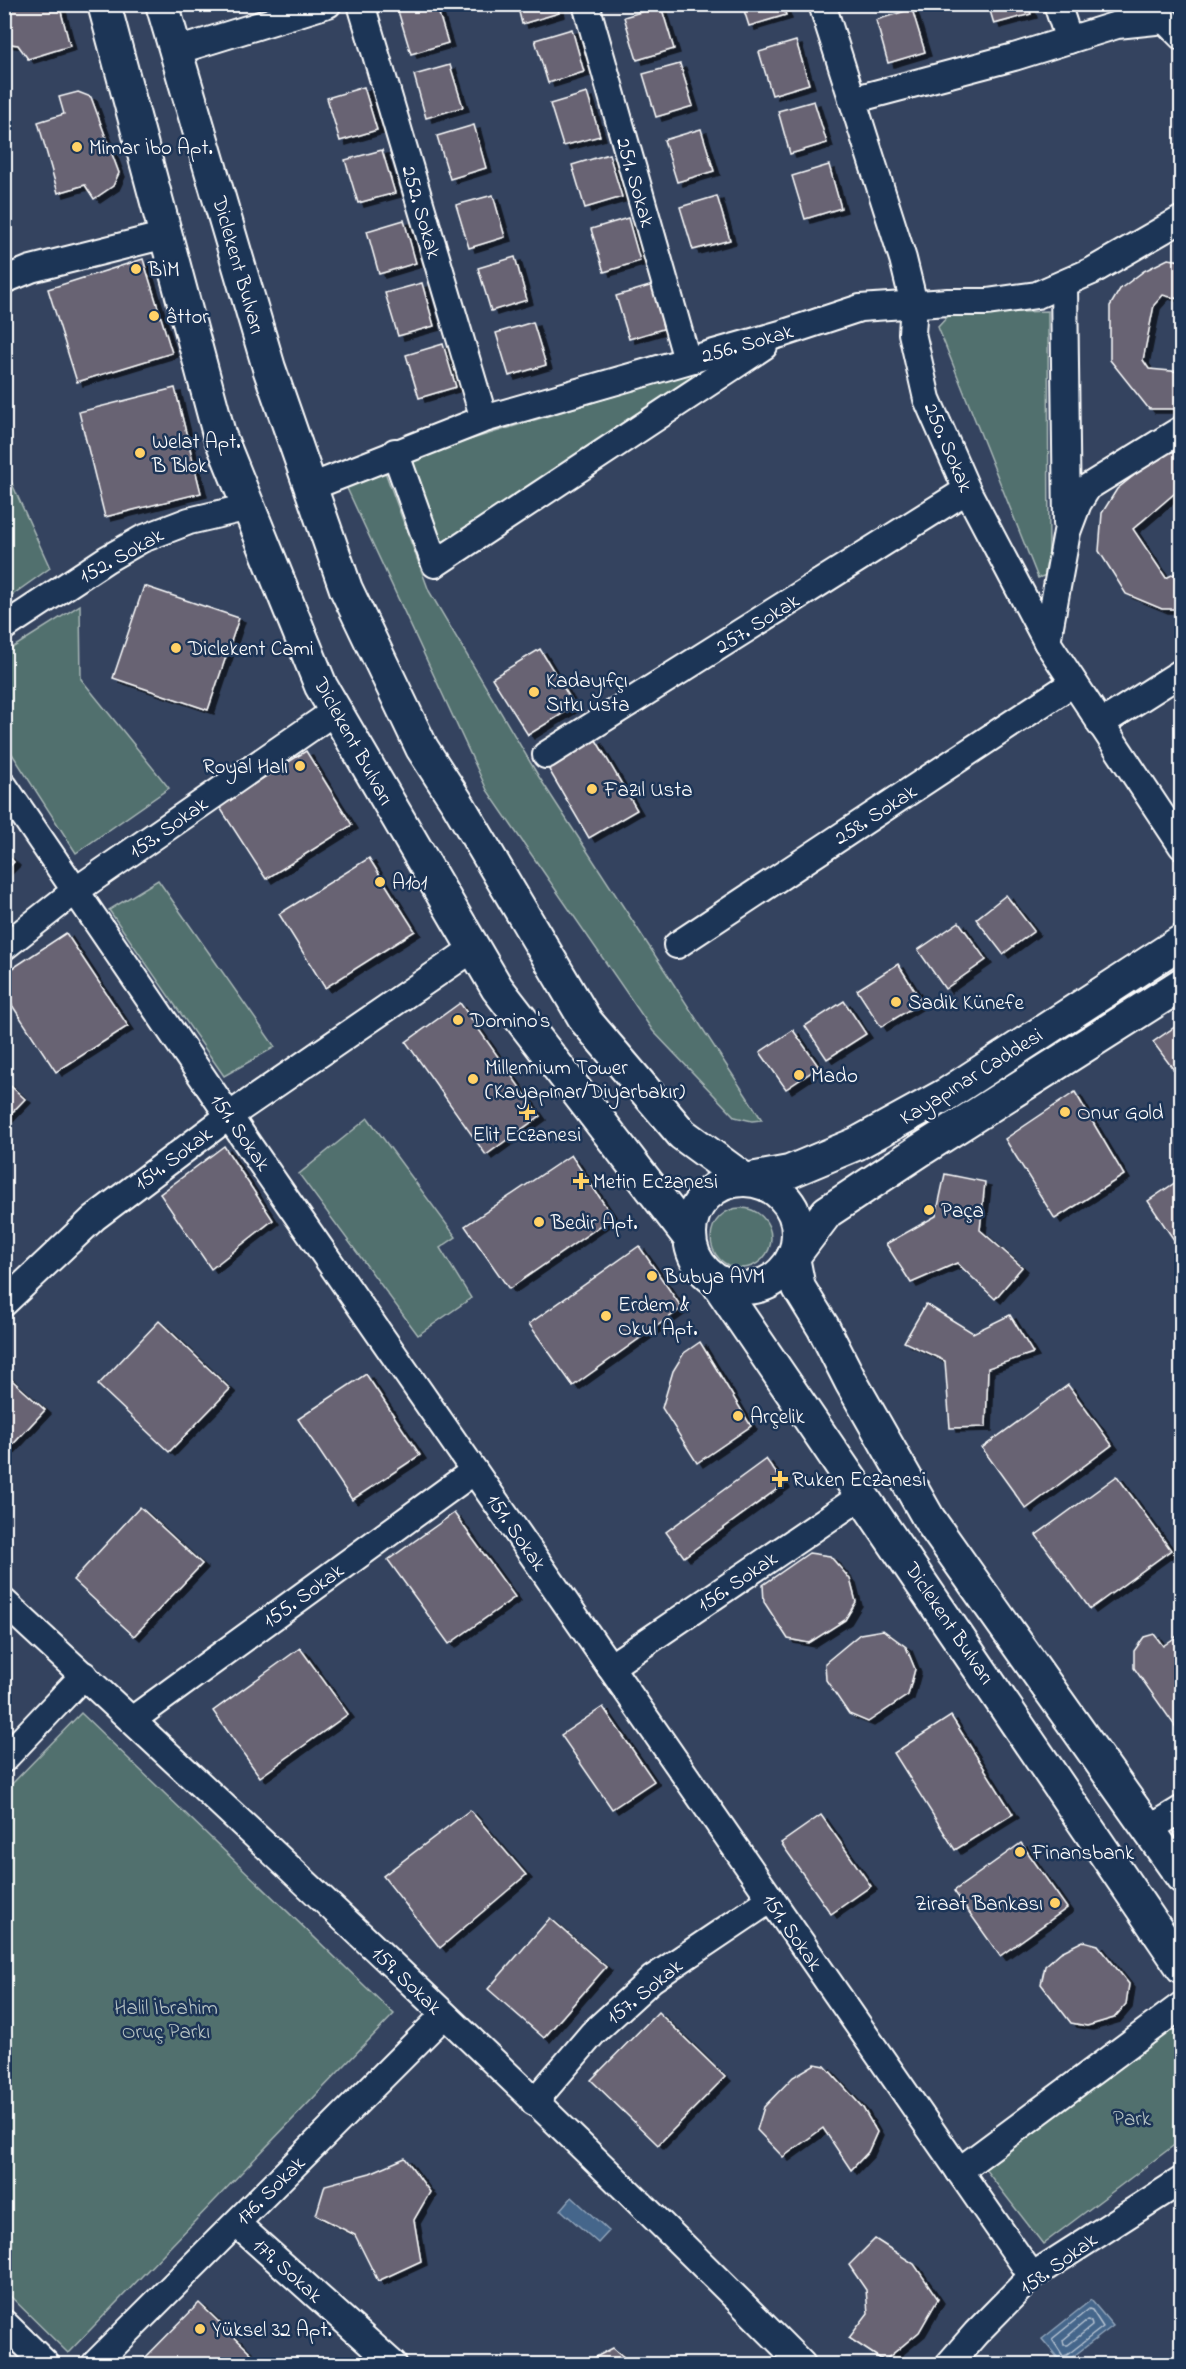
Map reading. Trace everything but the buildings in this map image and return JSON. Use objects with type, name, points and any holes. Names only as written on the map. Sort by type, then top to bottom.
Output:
[{"type":"main road","name":"Diclekent Bulvarı","points":[[104,4],[219,434],[321,686],[497,988],[689,1237]]},
{"type":"main road","name":"Diclekent Bulvarı","points":[[162,4],[269,368],[346,589],[422,748],[458,804],[586,1021],[682,1134],[745,1180]]},
{"type":"main road","name":"Kayapınar Caddesi","points":[[745,1180],[789,1172],[866,1139],[947,1094],[1182,941]]},
{"type":"main road","name":"Kayapınar Caddesi","points":[[793,1257],[827,1212],[1182,984]]},
{"type":"main road","points":[[745,1180],[763,1183],[778,1192],[790,1206],[797,1222],[798,1240],[793,1257],[782,1272],[768,1282],[751,1288],[733,1287],[716,1281],[693,1254],[689,1237],[691,1219],[699,1203],[711,1191],[727,1182],[745,1180]]},
{"type":"main road","name":"Diclekent Bulvarı","points":[[793,1257],[799,1288],[929,1519],[1182,1877]]},
{"type":"main road","name":"Diclekent Bulvarı","points":[[716,1281],[1182,1967]]},
{"type":"street","points":[[176,51],[328,4]]},
{"type":"street","name":"252. Sokak","points":[[361,4],[484,419]]},
{"type":"street","name":"251. Sokak","points":[[586,4],[687,360]]},
{"type":"street","name":"250. Sokak","points":[[822,4],[903,259],[914,304],[912,333],[927,399],[967,490],[1047,642],[1182,846]]},
{"type":"street","points":[[1057,4],[1069,40]]},
{"type":"street","points":[[852,100],[1014,57],[1117,25],[1165,20],[1182,37]]},
{"type":"street","name":"256. Sokak","points":[[311,487],[395,452],[484,419],[784,333],[860,308],[997,301],[1037,295],[1092,271],[1182,219]]},
{"type":"street","points":[[4,280],[30,269],[166,235]]},
{"type":"street","points":[[1064,284],[1067,532]]},
{"type":"street","points":[[395,452],[435,564],[784,333]]},
{"type":"street","points":[[1047,642],[1067,532],[1078,503],[1088,487],[1182,429]]},
{"type":"street","name":"257. Sokak","points":[[546,755],[967,490]]},
{"type":"street","name":"152. Sokak","points":[[4,627],[107,559],[142,539],[189,521],[249,507]]},
{"type":"street","points":[[1101,724],[1182,672]]},
{"type":"street","name":"258. Sokak","points":[[677,945],[1073,683]]},
{"type":"street","name":"153. Sokak","points":[[4,946],[75,891],[335,711]]},
{"type":"street","name":"151. Sokak","points":[[4,786],[229,1116],[1032,2276]]},
{"type":"street","name":"154. Sokak","points":[[4,1303],[94,1218],[229,1116],[474,948]]},
{"type":"street","name":"155. Sokak","points":[[132,1720],[474,1471]]},
{"type":"street","name":"156. Sokak","points":[[610,1667],[863,1495]]},
{"type":"street","name":"159. Sokak","points":[[4,1602],[444,2015],[671,2233],[802,2364]]},
{"type":"street","points":[[4,1759],[84,1675]]},
{"type":"street","points":[[1148,1830],[1182,1809]]},
{"type":"street","name":"157. Sokak","points":[[534,2102],[593,2033],[652,1979],[771,1899]]},
{"type":"street","points":[[958,2170],[1182,2005]]},
{"type":"street","name":"176. Sokak","points":[[95,2364],[444,2015]]},
{"type":"street","name":"158. Sokak","points":[[949,2364],[976,2332],[1032,2276],[1182,2180]]},
{"type":"street","name":"179. Sokak","points":[[237,2224],[393,2364]]},
{"type":"street","points":[[4,2323],[46,2364]]},
{"type":"green space","points":[[1048,311],[1049,574],[1038,578],[938,327],[949,315]]},
{"type":"green space","points":[[703,369],[707,375],[438,549],[406,459]]},
{"type":"green space","points":[[4,466],[50,568],[5,600],[4,600]]},
{"type":"green space","points":[[384,469],[429,591],[539,777],[762,1120],[752,1121],[735,1117],[653,1031],[487,790],[345,484]]},
{"type":"green space","points":[[80,605],[81,679],[169,788],[76,853],[5,743],[4,653]]},
{"type":"green space","points":[[158,880],[275,1047],[224,1076],[109,910]]},
{"type":"green space","points":[[368,1118],[456,1237],[440,1248],[471,1298],[418,1335],[299,1174]]},
{"type":"green space","points":[[741,1208],[753,1210],[766,1221],[771,1238],[769,1250],[758,1263],[741,1268],[729,1266],[716,1255],[711,1238],[713,1226],[724,1213]]},
{"type":"green space","name":"Halil İbrahim Oruç Parkı","points":[[81,1713],[394,2014],[68,2353],[5,2291],[4,1792]]},
{"type":"green space","name":"Park","points":[[1173,2028],[1181,2039],[1181,2140],[1043,2244],[985,2169]]},
{"type":"water","points":[[572,2197],[609,2231],[598,2243],[561,2210]]},
{"type":"water","points":[[1091,2300],[1113,2326],[1063,2364],[1042,2339]]},
{"type":"place","name":"Mimar İbo Apt.","points":[[77,147]]},
{"type":"place","name":"BİM","points":[[136,269]]},
{"type":"place","name":"âttor","points":[[154,316]]},
{"type":"place","name":"Welat Apt. B Blok","points":[[140,453]]},
{"type":"place","name":"Diclekent Cami","points":[[176,648]]},
{"type":"place","name":"Kadayıfçı Sıtkı usta","points":[[534,692]]},
{"type":"place","name":"Royal Halı","points":[[300,766]]},
{"type":"place","name":"Fazıl Usta","points":[[592,789]]},
{"type":"place","name":"A101","points":[[380,882]]},
{"type":"place","name":"Sadik Künefe","points":[[896,1002]]},
{"type":"place","name":"Domino's","points":[[458,1020]]},
{"type":"place","name":"Mado","points":[[799,1075]]},
{"type":"place","name":"Millennium Tower (Kayapınar/Diyarbakır)","points":[[473,1079]]},
{"type":"place","name":"Elit Eczanesi","points":[[527,1112]]},
{"type":"place","name":"Onur Gold","points":[[1065,1112]]},
{"type":"place","name":"Metin Eczanesi","points":[[581,1181]]},
{"type":"place","name":"Paça","points":[[929,1210]]},
{"type":"place","name":"Bedir Apt.","points":[[539,1222]]},
{"type":"place","name":"Bubya AVM","points":[[652,1276]]},
{"type":"place","name":"Erdem & Okul Apt.","points":[[606,1316]]},
{"type":"place","name":"Arçelik","points":[[738,1416]]},
{"type":"place","name":"Ruken Eczanesi","points":[[780,1479]]},
{"type":"place","name":"Finansbank","points":[[1020,1852]]},
{"type":"place","name":"Ziraat Bankası","points":[[1055,1903]]},
{"type":"place","name":"Yüksel 32 Apt.","points":[[200,2329]]}]
